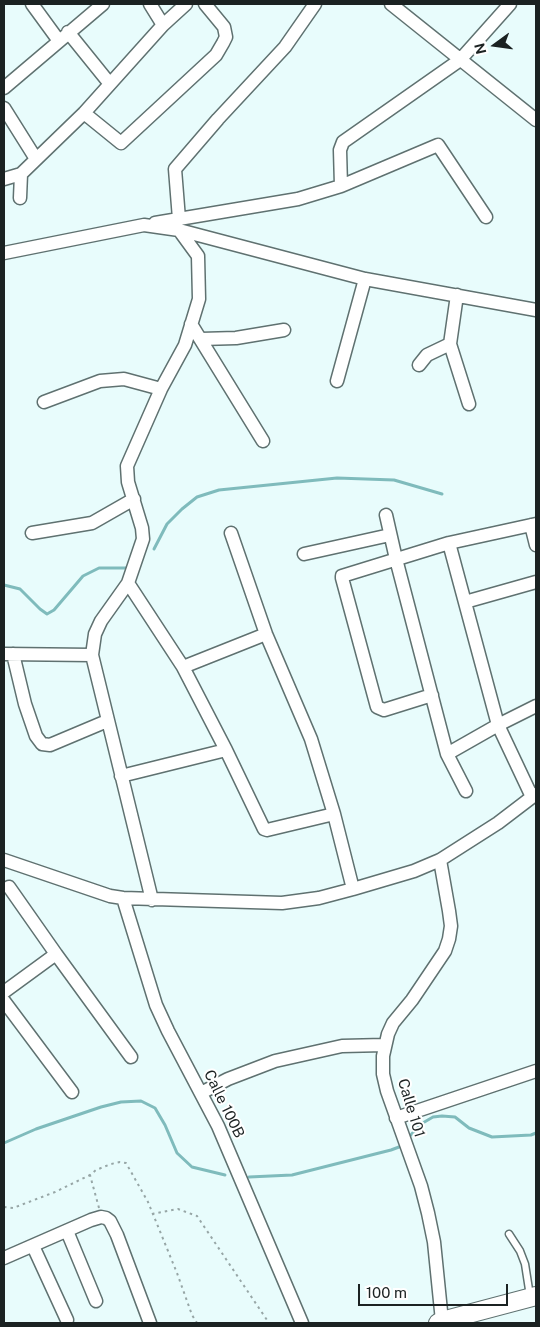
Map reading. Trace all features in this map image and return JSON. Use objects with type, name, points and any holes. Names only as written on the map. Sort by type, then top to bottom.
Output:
[{"type":"street","points":[[32,4],[110,84]]},
{"type":"street","points":[[4,88],[103,4]]},
{"type":"street","points":[[150,4],[163,25]]},
{"type":"street","points":[[4,179],[21,174],[84,113],[163,25],[186,4]]},
{"type":"street","points":[[84,113],[121,143],[216,55],[226,37],[224,27],[205,4]]},
{"type":"street","points":[[152,900],[92,655],[95,634],[101,621],[128,583],[143,539],[142,528],[128,482],[127,466],[161,389],[185,344],[198,299],[198,256],[179,224],[175,169],[218,119],[285,47],[316,4]]},
{"type":"street","points":[[391,4],[536,120]]},
{"type":"street","points":[[341,186],[340,150],[343,142],[460,60],[510,4]]},
{"type":"street","points":[[4,108],[36,159]]},
{"type":"street","points":[[4,253],[144,226],[179,224],[298,198],[341,186],[438,145],[486,217]]},
{"type":"street","points":[[20,198],[21,174]]},
{"type":"street","points":[[179,224],[365,279],[457,294],[536,310]]},
{"type":"street","points":[[337,381],[365,279]]},
{"type":"street","points":[[457,294],[450,344],[469,404]]},
{"type":"street","points":[[191,324],[263,441]]},
{"type":"street","points":[[200,339],[236,338],[284,330]]},
{"type":"street","points":[[418,365],[428,355],[450,344]]},
{"type":"street","points":[[44,402],[100,381],[124,379],[161,389]]},
{"type":"street","points":[[32,533],[92,523],[134,500]]},
{"type":"street","points":[[386,515],[448,754],[466,791]]},
{"type":"street","points":[[432,695],[384,710],[377,707],[342,578],[344,574],[449,544],[534,524],[536,545]]},
{"type":"street","points":[[231,533],[266,634],[308,732],[334,814],[353,890]]},
{"type":"street","points":[[304,554],[390,535]]},
{"type":"street","points":[[4,860],[110,896],[152,900],[282,903],[319,898],[353,890],[414,871],[440,860],[498,823],[534,796],[498,725],[449,544]]},
{"type":"street","points":[[465,602],[536,582]]},
{"type":"street","points":[[128,583],[183,667],[264,829],[268,830],[334,814]]},
{"type":"street","points":[[183,667],[266,634]]},
{"type":"street","points":[[92,655],[9,654],[36,736],[42,744],[50,745],[107,720]]},
{"type":"street","points":[[448,754],[498,725],[536,706]]},
{"type":"street","points":[[122,776],[226,750]]},
{"type":"street","name":"Calle 101","points":[[440,860],[451,926],[449,940],[445,951],[412,1000],[393,1023],[384,1045],[384,1074],[387,1091],[421,1186],[434,1242],[440,1322]]},
{"type":"street","points":[[9,886],[131,1057]]},
{"type":"street","name":"Calle 100B","points":[[123,898],[156,1005],[218,1126],[302,1323]]},
{"type":"street","points":[[4,992],[56,954]]},
{"type":"street","points":[[4,1000],[72,1092]]},
{"type":"street","points":[[201,1093],[228,1079],[274,1061],[342,1046],[384,1045]]},
{"type":"street","points":[[396,1118],[536,1071]]},
{"type":"street","points":[[4,1258],[102,1217],[110,1221],[117,1235],[150,1323]]},
{"type":"street","points":[[67,1231],[96,1301]]},
{"type":"street","points":[[33,1246],[66,1320]]},
{"type":"street","points":[[440,1322],[533,1297]]},
{"type":"lane","points":[[509,1234],[520,1251],[525,1264],[533,1297]]},
{"type":"path","points":[[4,1207],[13,1208],[55,1192],[111,1164],[126,1163],[148,1202],[192,1316],[197,1323]]},
{"type":"path","points":[[90,1175],[102,1217]]},
{"type":"path","points":[[152,1214],[178,1209],[197,1216],[269,1323]]},
{"type":"waterway","points":[[154,549],[167,524],[182,509],[197,497],[219,490],[337,478],[394,480],[442,494]]},
{"type":"waterway","points":[[4,585],[20,589],[47,614],[54,610],[83,576],[99,568],[127,568]]},
{"type":"waterway","points":[[4,1143],[36,1129],[101,1107],[121,1102],[141,1101],[155,1108],[165,1125],[177,1153],[192,1167],[225,1175]]},
{"type":"waterway","points":[[408,1138],[421,1124],[433,1117],[442,1116],[455,1117],[469,1128],[492,1137],[531,1135],[536,1133]]},
{"type":"waterway","points":[[249,1177],[292,1175],[399,1147]]}]
